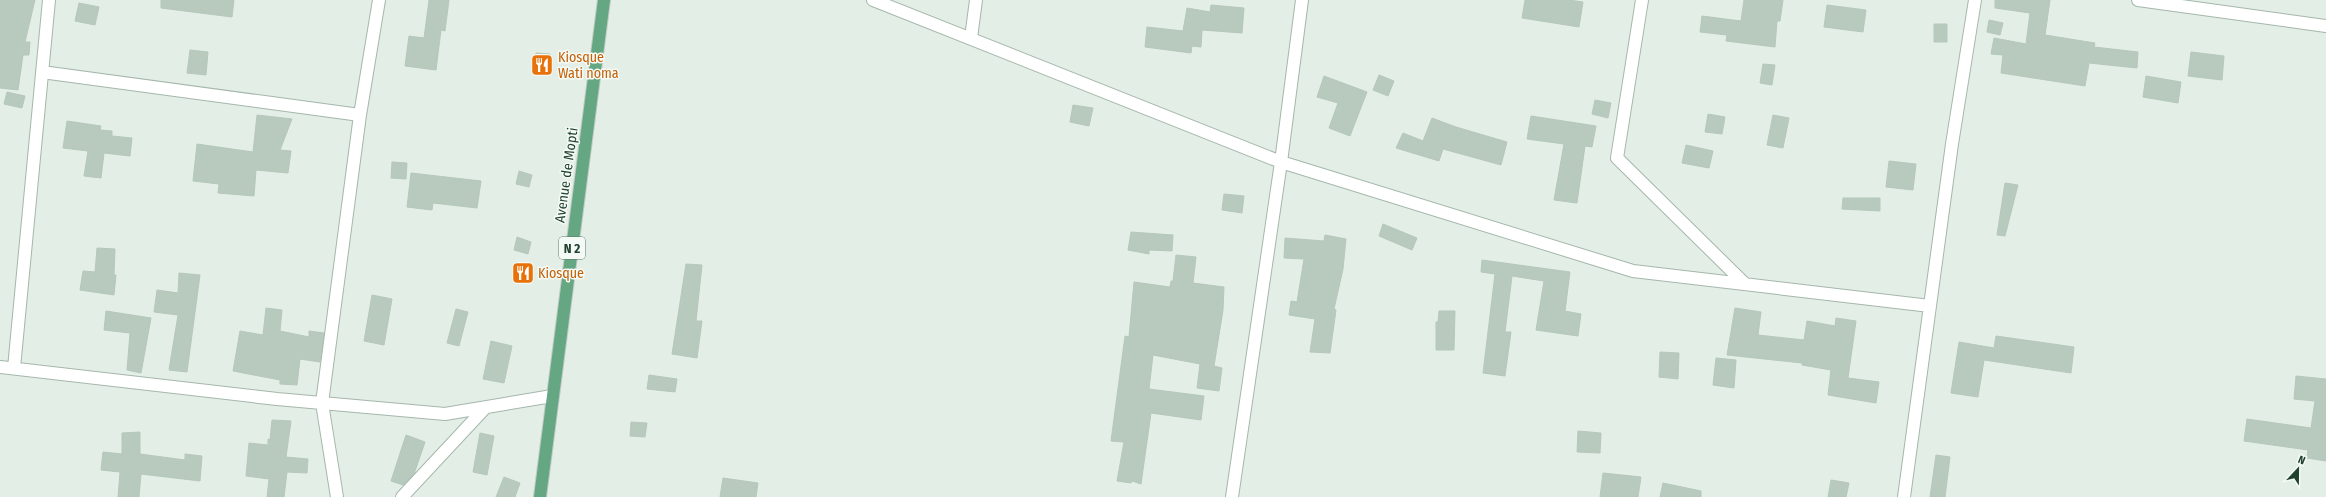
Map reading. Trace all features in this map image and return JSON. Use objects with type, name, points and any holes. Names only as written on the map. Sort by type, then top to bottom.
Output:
[{"type":"main road","name":"Avenue de Mopti","points":[[540,497],[604,0]]},
{"type":"street","points":[[14,368],[49,0]]},
{"type":"street","points":[[337,497],[322,403],[360,115],[379,0]]},
{"type":"street","points":[[873,0],[1281,162],[1633,271],[1930,306]]},
{"type":"street","points":[[971,38],[976,0]]},
{"type":"street","points":[[1232,497],[1281,162],[1302,0]]},
{"type":"street","points":[[1642,0],[1617,158],[1745,284]]},
{"type":"street","points":[[1904,497],[1952,144],[1975,0]]},
{"type":"street","points":[[2138,0],[2326,26]]},
{"type":"street","points":[[42,72],[360,115]]},
{"type":"street","points":[[0,367],[322,403],[445,414],[552,396]]},
{"type":"street","points":[[402,497],[486,407]]},
{"type":"building","points":[[0,0],[35,0],[25,42],[30,42],[29,55],[23,55],[18,90],[0,88]]},
{"type":"building","points":[[161,0],[234,0],[232,17],[161,8]]},
{"type":"building","points":[[429,0],[449,0],[445,31],[441,30],[436,70],[405,66],[409,36],[424,38]]},
{"type":"building","points":[[1525,0],[1569,0],[1583,2],[1579,27],[1522,18]]},
{"type":"building","points":[[1744,0],[1783,0],[1780,21],[1777,21],[1775,47],[1726,41],[1727,35],[1700,32],[1702,16],[1741,21]]},
{"type":"building","points":[[1995,0],[2050,0],[2045,35],[2095,43],[2094,47],[2138,52],[2137,68],[2089,63],[2085,86],[2001,73],[2003,55],[1991,54],[1994,38],[2026,44],[2030,13],[1995,8]]},
{"type":"building","points":[[79,3],[99,7],[95,25],[75,21]]},
{"type":"building","points":[[1211,5],[1244,8],[1242,33],[1202,30],[1201,47],[1192,46],[1191,53],[1145,47],[1147,27],[1183,31],[1187,8],[1210,12]]},
{"type":"building","points":[[1827,5],[1866,10],[1863,32],[1824,27]]},
{"type":"building","points":[[1989,20],[2003,23],[2000,35],[1987,32]]},
{"type":"building","points":[[1934,24],[1947,24],[1947,42],[1934,42]]},
{"type":"building","points":[[190,50],[208,52],[206,75],[187,73]]},
{"type":"building","points":[[2191,52],[2224,56],[2222,80],[2188,76]]},
{"type":"building","points":[[536,53],[550,54],[547,75],[534,74]]},
{"type":"building","points":[[1763,64],[1775,65],[1772,85],[1760,83]]},
{"type":"building","points":[[1379,75],[1394,81],[1388,96],[1373,90]]},
{"type":"building","points":[[1324,76],[1367,92],[1350,136],[1329,128],[1338,103],[1317,97]]},
{"type":"building","points":[[2146,76],[2181,82],[2178,103],[2143,97]]},
{"type":"building","points":[[7,92],[25,96],[22,108],[4,104]]},
{"type":"building","points":[[1595,100],[1611,103],[1608,118],[1592,114]]},
{"type":"building","points":[[1073,105],[1093,108],[1089,126],[1070,122]]},
{"type":"building","points":[[1708,114],[1725,117],[1722,134],[1705,132]]},
{"type":"building","points":[[257,115],[292,119],[280,150],[291,151],[288,173],[256,170],[254,196],[218,193],[219,184],[193,181],[197,144],[253,152]]},
{"type":"building","points":[[1773,115],[1789,118],[1783,148],[1767,145]]},
{"type":"building","points":[[1531,116],[1596,126],[1592,147],[1585,146],[1577,203],[1554,200],[1564,144],[1527,139]]},
{"type":"building","points":[[1432,118],[1456,127],[1507,142],[1501,165],[1443,149],[1439,161],[1396,148],[1403,133],[1423,141]]},
{"type":"building","points":[[67,121],[101,126],[100,130],[112,131],[112,136],[132,138],[130,156],[104,153],[101,178],[84,176],[88,151],[63,148]]},
{"type":"building","points":[[1686,145],[1713,151],[1709,168],[1682,163]]},
{"type":"building","points":[[1889,161],[1916,164],[1913,190],[1886,187]]},
{"type":"building","points":[[392,162],[407,163],[406,179],[391,178]]},
{"type":"building","points":[[519,171],[532,175],[529,187],[516,184]]},
{"type":"building","points":[[411,173],[481,181],[477,208],[433,203],[432,210],[407,207]]},
{"type":"building","points":[[2005,183],[2018,185],[2005,236],[1997,235]]},
{"type":"building","points":[[1224,194],[1244,196],[1242,213],[1222,210]]},
{"type":"building","points":[[1843,198],[1880,198],[1880,211],[1842,209]]},
{"type":"building","points":[[1383,224],[1417,238],[1412,250],[1379,236]]},
{"type":"building","points":[[1131,232],[1173,235],[1172,251],[1149,250],[1149,254],[1128,250]]},
{"type":"building","points":[[1325,235],[1346,239],[1343,269],[1334,309],[1336,310],[1330,353],[1310,352],[1315,319],[1289,315],[1291,301],[1297,302],[1304,259],[1284,258],[1285,238],[1324,241]]},
{"type":"building","points":[[517,237],[531,242],[528,254],[514,250]]},
{"type":"building","points":[[97,248],[115,249],[114,275],[116,275],[114,295],[80,290],[83,271],[95,272]]},
{"type":"building","points":[[1176,255],[1196,257],[1193,283],[1224,287],[1223,310],[1214,366],[1222,368],[1219,391],[1197,388],[1200,364],[1153,355],[1149,389],[1204,396],[1201,420],[1151,413],[1141,484],[1132,481],[1131,483],[1117,481],[1124,442],[1111,441],[1125,336],[1129,337],[1134,282],[1170,287],[1171,281],[1173,281]]},
{"type":"building","points":[[1482,260],[1570,272],[1565,311],[1581,314],[1578,336],[1536,330],[1544,281],[1512,276],[1505,332],[1511,332],[1505,376],[1483,373],[1495,274],[1481,272]]},
{"type":"building","points":[[686,264],[702,265],[696,321],[702,321],[697,358],[672,354]]},
{"type":"building","points":[[179,273],[200,275],[187,372],[169,370],[178,315],[154,312],[157,290],[178,293]]},
{"type":"building","points":[[372,295],[392,299],[384,345],[364,341]]},
{"type":"building","points":[[266,308],[282,310],[280,331],[309,337],[309,331],[324,333],[320,362],[300,359],[297,385],[280,384],[280,380],[233,371],[240,331],[263,335]]},
{"type":"building","points":[[1735,308],[1761,312],[1758,335],[1804,340],[1807,321],[1835,326],[1836,318],[1856,321],[1848,378],[1879,382],[1876,403],[1828,395],[1831,370],[1802,365],[1802,363],[1727,355]]},
{"type":"building","points":[[456,309],[468,312],[459,346],[447,343]]},
{"type":"building","points":[[106,311],[151,318],[141,373],[127,370],[130,333],[104,330]]},
{"type":"building","points":[[1439,311],[1455,311],[1454,350],[1436,350],[1436,322],[1438,322]]},
{"type":"building","points":[[1996,336],[2074,347],[2071,373],[1984,360],[1978,397],[1951,393],[1959,342],[1994,348]]},
{"type":"building","points":[[491,341],[512,346],[504,383],[483,379]]},
{"type":"building","points":[[1660,352],[1679,353],[1678,379],[1659,377]]},
{"type":"building","points":[[1716,358],[1736,360],[1734,388],[1713,385]]},
{"type":"building","points":[[649,375],[677,379],[675,392],[647,389]]},
{"type":"building","points":[[2296,376],[2326,379],[2326,461],[2307,458],[2308,450],[2244,441],[2247,419],[2311,428],[2315,401],[2294,399]]},
{"type":"building","points":[[272,420],[291,421],[286,457],[308,459],[307,473],[287,472],[284,497],[267,497],[269,479],[246,476],[249,443],[268,445]]},
{"type":"building","points":[[631,422],[647,423],[645,437],[630,436]]},
{"type":"building","points":[[1578,431],[1601,433],[1600,453],[1577,452]]},
{"type":"building","points":[[140,432],[140,454],[185,460],[185,454],[202,456],[200,481],[141,474],[139,497],[118,497],[120,472],[101,470],[103,452],[122,454],[122,433]]},
{"type":"building","points":[[480,433],[494,436],[487,475],[473,472]]},
{"type":"building","points":[[406,435],[425,442],[414,474],[403,485],[391,481]]},
{"type":"building","points":[[1936,455],[1950,457],[1945,497],[1930,497]]},
{"type":"building","points":[[1603,473],[1641,477],[1638,497],[1600,497]]},
{"type":"building","points":[[504,477],[520,483],[515,497],[496,497]]},
{"type":"building","points":[[723,478],[758,483],[756,497],[720,497]]},
{"type":"building","points":[[1831,480],[1849,483],[1846,497],[1828,497]]},
{"type":"building","points":[[1663,483],[1701,491],[1701,497],[1660,497]]},
{"type":"place","name":"Kiosque Wati noma","points":[[542,65]]},
{"type":"place","name":"Kiosque","points":[[523,273]]}]
